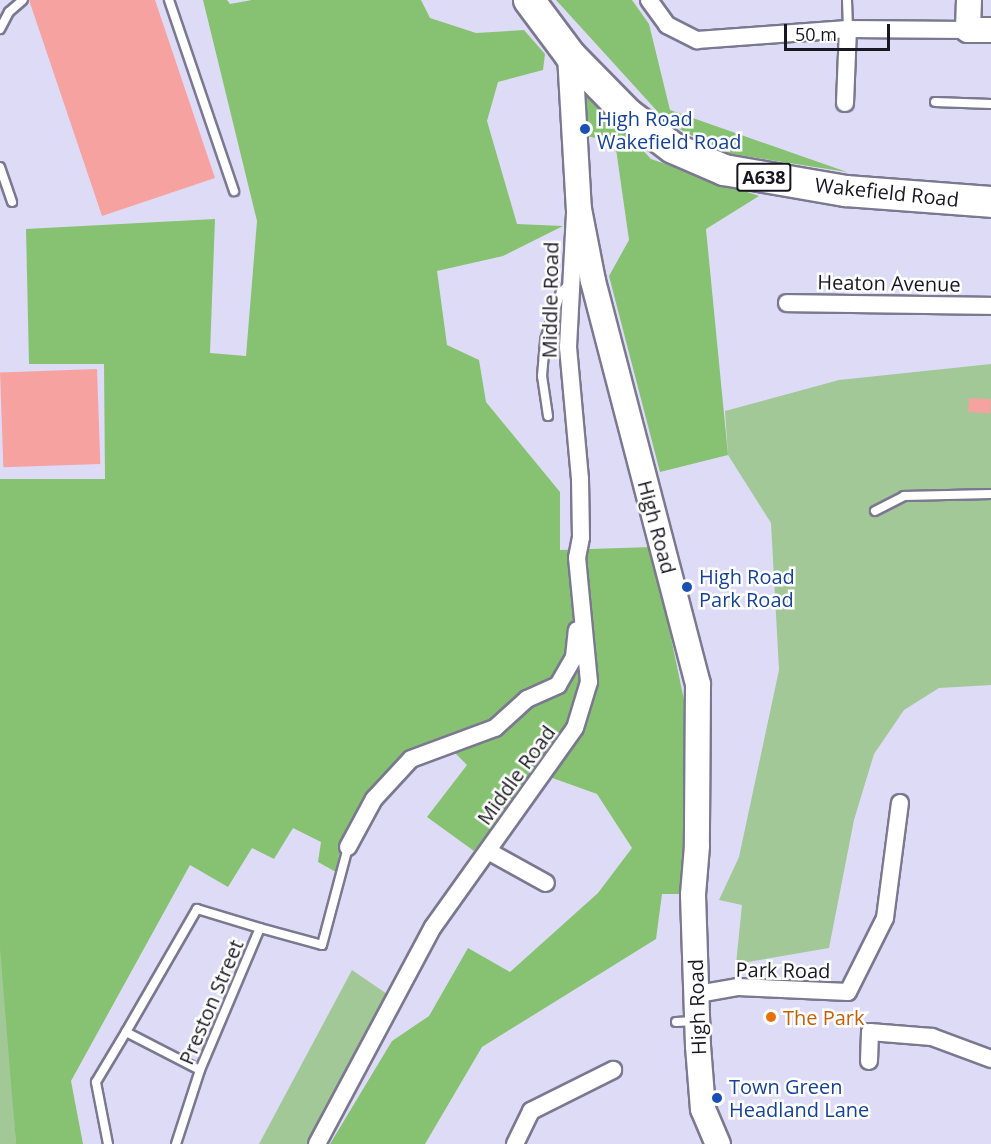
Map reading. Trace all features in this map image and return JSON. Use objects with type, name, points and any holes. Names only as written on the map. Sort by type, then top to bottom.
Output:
[{"type":"highway","name":"Wakefield Road","points":[[529,0],[570,55],[628,114],[673,148],[724,170],[846,191],[991,202]]},
{"type":"street","points":[[649,0],[667,25],[697,40],[848,29],[980,30],[969,0]]},
{"type":"street","points":[[845,103],[848,29]]},
{"type":"street","name":"High Road","points":[[570,55],[579,209],[605,330],[698,684],[697,846],[693,895],[698,994],[687,1022],[703,1109],[718,1144]]},
{"type":"street","name":"Middle Road","points":[[317,1144],[433,927],[575,728],[590,682],[577,558],[581,537],[580,479],[568,347],[573,218],[579,209]]},
{"type":"street","name":"Heaton Avenue","points":[[786,303],[991,306]]},
{"type":"street","points":[[348,847],[374,799],[411,759],[495,728],[527,699],[558,685],[574,657],[578,622],[572,572],[577,558]]},
{"type":"street","name":"Park Road","points":[[698,994],[738,987],[848,992],[885,918],[900,803]]},
{"type":"street","points":[[488,851],[546,883]]},
{"type":"street","points":[[869,1061],[870,1032],[932,1037],[991,1059]]},
{"type":"street","points":[[515,1144],[531,1111],[613,1070]]},
{"type":"lane","points":[[0,29],[9,12],[23,0]]},
{"type":"lane","points":[[169,0],[234,191]]},
{"type":"lane","points":[[848,0],[848,29]]},
{"type":"lane","points":[[934,102],[991,104]]},
{"type":"lane","points":[[0,167],[12,202]]},
{"type":"lane","points":[[548,416],[542,376],[545,340],[561,292],[572,283]]},
{"type":"lane","points":[[875,511],[904,496],[991,494]]},
{"type":"lane","name":"Preston Street","points":[[176,1144],[200,1070],[260,928],[322,945],[348,847]]},
{"type":"lane","points":[[108,1144],[96,1082],[197,909],[260,928]]},
{"type":"lane","points":[[126,1032],[200,1070]]},
{"type":"green space","points":[[203,0],[227,0],[230,4],[252,0],[421,0],[430,18],[476,33],[524,30],[545,54],[543,70],[498,82],[487,121],[517,224],[563,226],[503,256],[437,271],[447,345],[479,360],[486,402],[560,492],[560,550],[652,547],[684,700],[685,894],[662,894],[656,939],[482,1047],[425,1144],[330,1144],[392,1041],[429,1016],[468,948],[510,972],[598,893],[632,848],[597,794],[533,771],[474,851],[427,817],[467,765],[440,738],[407,754],[368,798],[342,837],[336,872],[318,862],[321,842],[293,828],[274,859],[252,848],[228,887],[190,865],[71,1081],[83,1144],[16,1144],[0,948],[0,479],[105,479],[104,364],[29,364],[26,229],[215,219],[210,353],[246,356],[257,221]]},
{"type":"green space","points":[[556,0],[632,0],[649,24],[670,110],[847,172],[725,153],[668,123]]},
{"type":"green space","points":[[586,90],[651,159],[759,196],[706,229],[728,455],[660,472],[609,276],[629,240],[615,142],[586,136]]},
{"type":"green space","points":[[991,364],[991,685],[939,688],[904,710],[874,754],[854,820],[829,948],[736,964],[742,905],[719,900],[739,857],[779,670],[771,523],[728,455],[725,411],[839,380]]},
{"type":"green space","points":[[0,948],[3,952],[16,1144],[0,1144]]},
{"type":"green space","points":[[352,970],[387,994],[313,1137],[308,1144],[259,1144]]},
{"type":"building","points":[[29,0],[155,0],[215,178],[102,216]]},
{"type":"building","points":[[97,369],[100,464],[3,467],[0,372]]},
{"type":"building","points":[[969,398],[991,399],[990,413],[968,412]]},
{"type":"place","name":"High Road Wakefield Road","points":[[585,129]]},
{"type":"place","name":"High Road Park Road","points":[[687,587]]},
{"type":"place","name":"The Park","points":[[771,1017]]},
{"type":"place","name":"Town Green Headland Lane","points":[[717,1098]]}]
